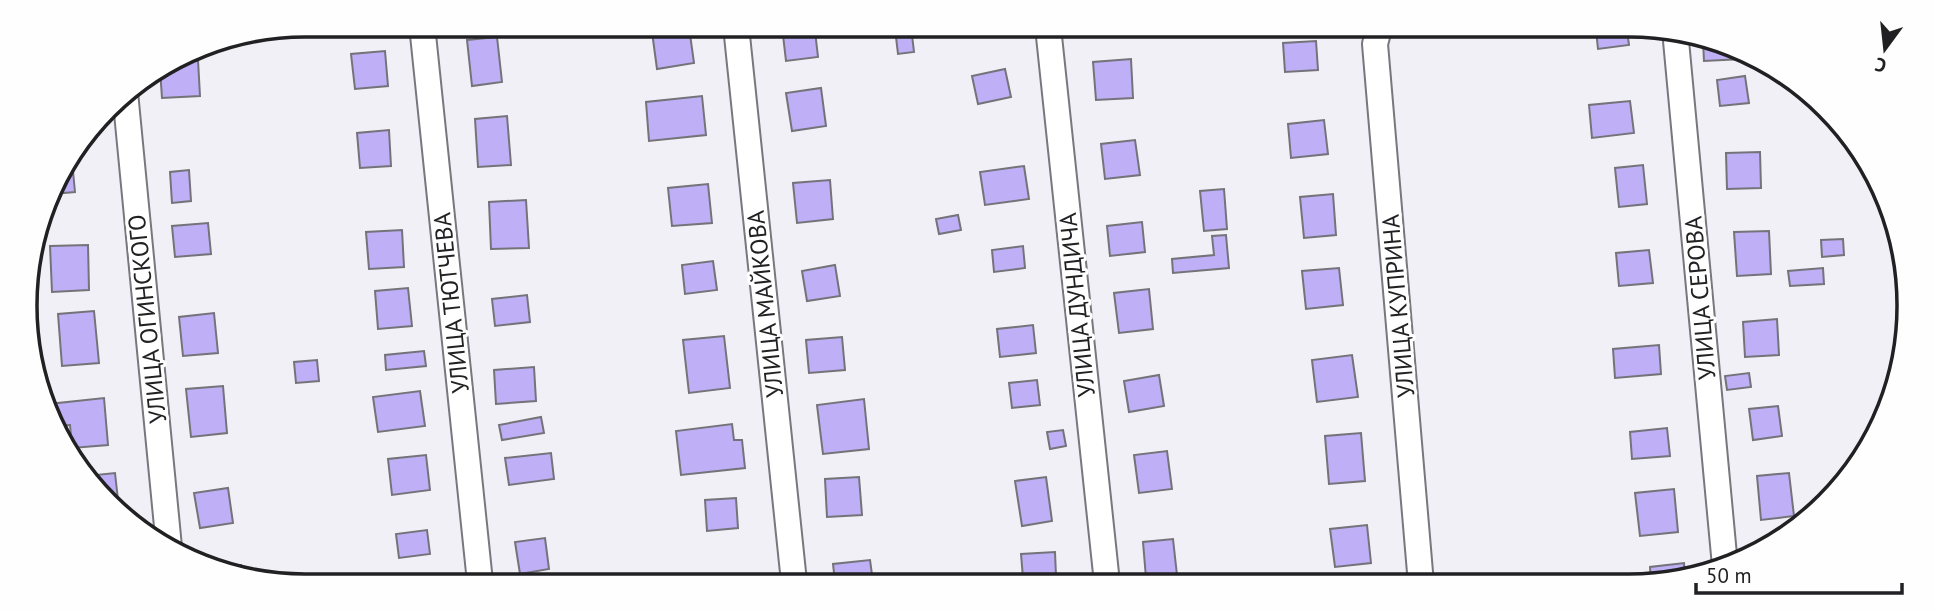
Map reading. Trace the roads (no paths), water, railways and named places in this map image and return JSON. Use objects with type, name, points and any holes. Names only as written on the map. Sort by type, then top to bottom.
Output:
[{"type":"street","name":"УЛИЦА ТЮТЧЕВА","points":[[423,37],[479,574]]},
{"type":"street","name":"УЛИЦА МАЙКОВА","points":[[737,37],[793,574]]},
{"type":"street","name":"УЛИЦА ДУНДИЧА","points":[[1049,37],[1106,574]]},
{"type":"street","name":"УЛИЦА КУПРИНА","points":[[1377,37],[1375,44],[1420,574]]},
{"type":"street","name":"УЛИЦА СЕРОВА","points":[[1676,41],[1724,557]]},
{"type":"street","name":"УЛИЦА ОГИНСКОГО","points":[[126,105],[168,536]]}]
